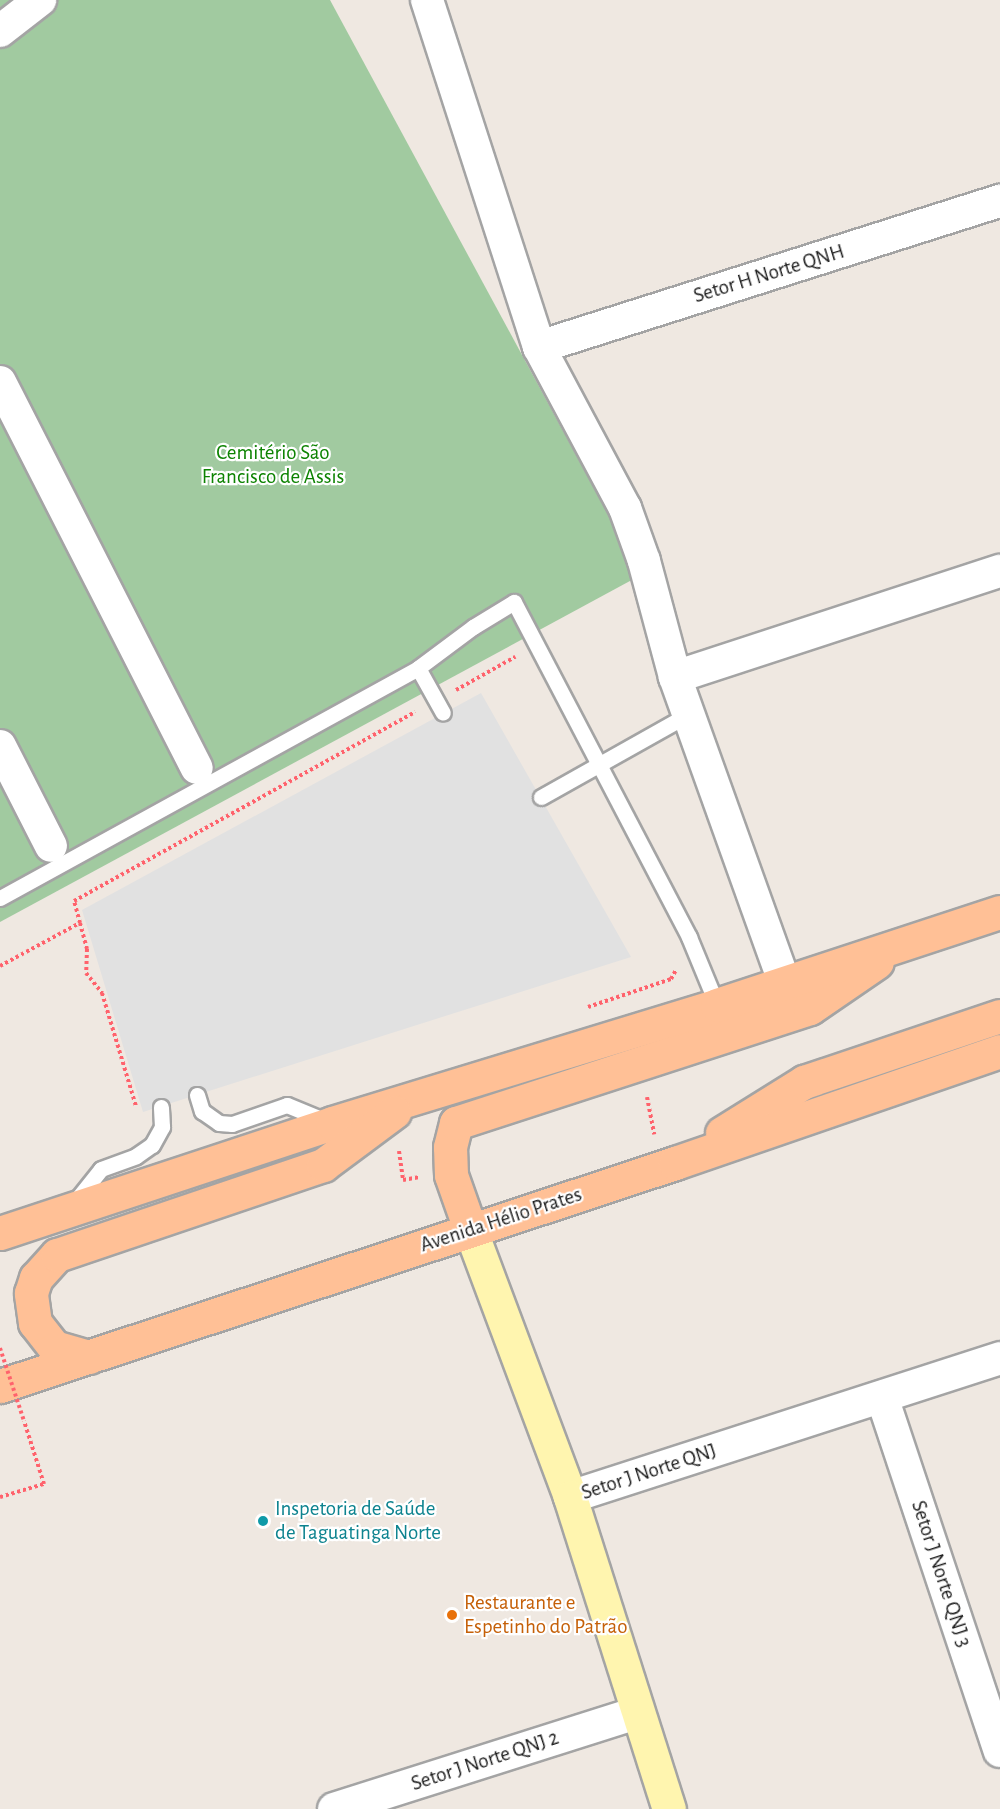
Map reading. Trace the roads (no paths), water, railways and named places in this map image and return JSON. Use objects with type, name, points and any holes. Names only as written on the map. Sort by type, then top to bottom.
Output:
[{"type":"main road","points":[[0,1233],[332,1123],[717,1005],[784,981],[1000,912]]},
{"type":"main road","points":[[470,1228],[451,1175],[450,1148],[456,1123],[810,1008],[906,943]]},
{"type":"main road","points":[[675,1163],[804,1082],[1000,1016]]},
{"type":"main road","name":"Avenida Hélio Prates","points":[[0,1386],[470,1228],[675,1163],[1000,1051]]},
{"type":"main road","points":[[90,1357],[54,1347],[35,1323],[31,1304],[36,1278],[57,1255],[323,1165],[412,1098]]},
{"type":"main road","name":"Setor J Norte QNJ","points":[[470,1228],[570,1497]]},
{"type":"main road","points":[[570,1497],[636,1713],[669,1809]]},
{"type":"street","points":[[0,31],[40,0]]},
{"type":"street","points":[[427,0],[539,347],[625,508],[644,561],[675,677],[784,981]]},
{"type":"street","name":"Setor H Norte QNH","points":[[539,347],[1000,201]]},
{"type":"street","points":[[0,382],[197,768]]},
{"type":"street","points":[[675,677],[1000,571]]},
{"type":"street","points":[[0,746],[51,846]]},
{"type":"street","name":"Setor J Norte QNJ","points":[[570,1497],[1000,1358]]},
{"type":"street","name":"Setor J Norte QNJ 3","points":[[882,1397],[1000,1751]]},
{"type":"street","name":"Setor J Norte QNJ 2","points":[[334,1809],[636,1713]]},
{"type":"lane","points":[[0,898],[418,668],[473,627],[514,603],[600,763],[689,937],[717,1005]]},
{"type":"lane","points":[[418,668],[439,707]]},
{"type":"lane","points":[[541,797],[689,714]]},
{"type":"lane","points":[[197,1095],[202,1111],[219,1123],[232,1124],[287,1105],[332,1123]]},
{"type":"lane","points":[[66,1213],[101,1169],[136,1156],[152,1145],[162,1113]]},
{"type":"place","name":"Inspetoria de Saúde de Taguatinga Norte","points":[[263,1521]]},
{"type":"place","name":"Restaurante e Espetinho do Patrão","points":[[452,1615]]},
{"type":"park label","name":"Cemitério São Francisco de Assis","points":[[273,465]]}]
